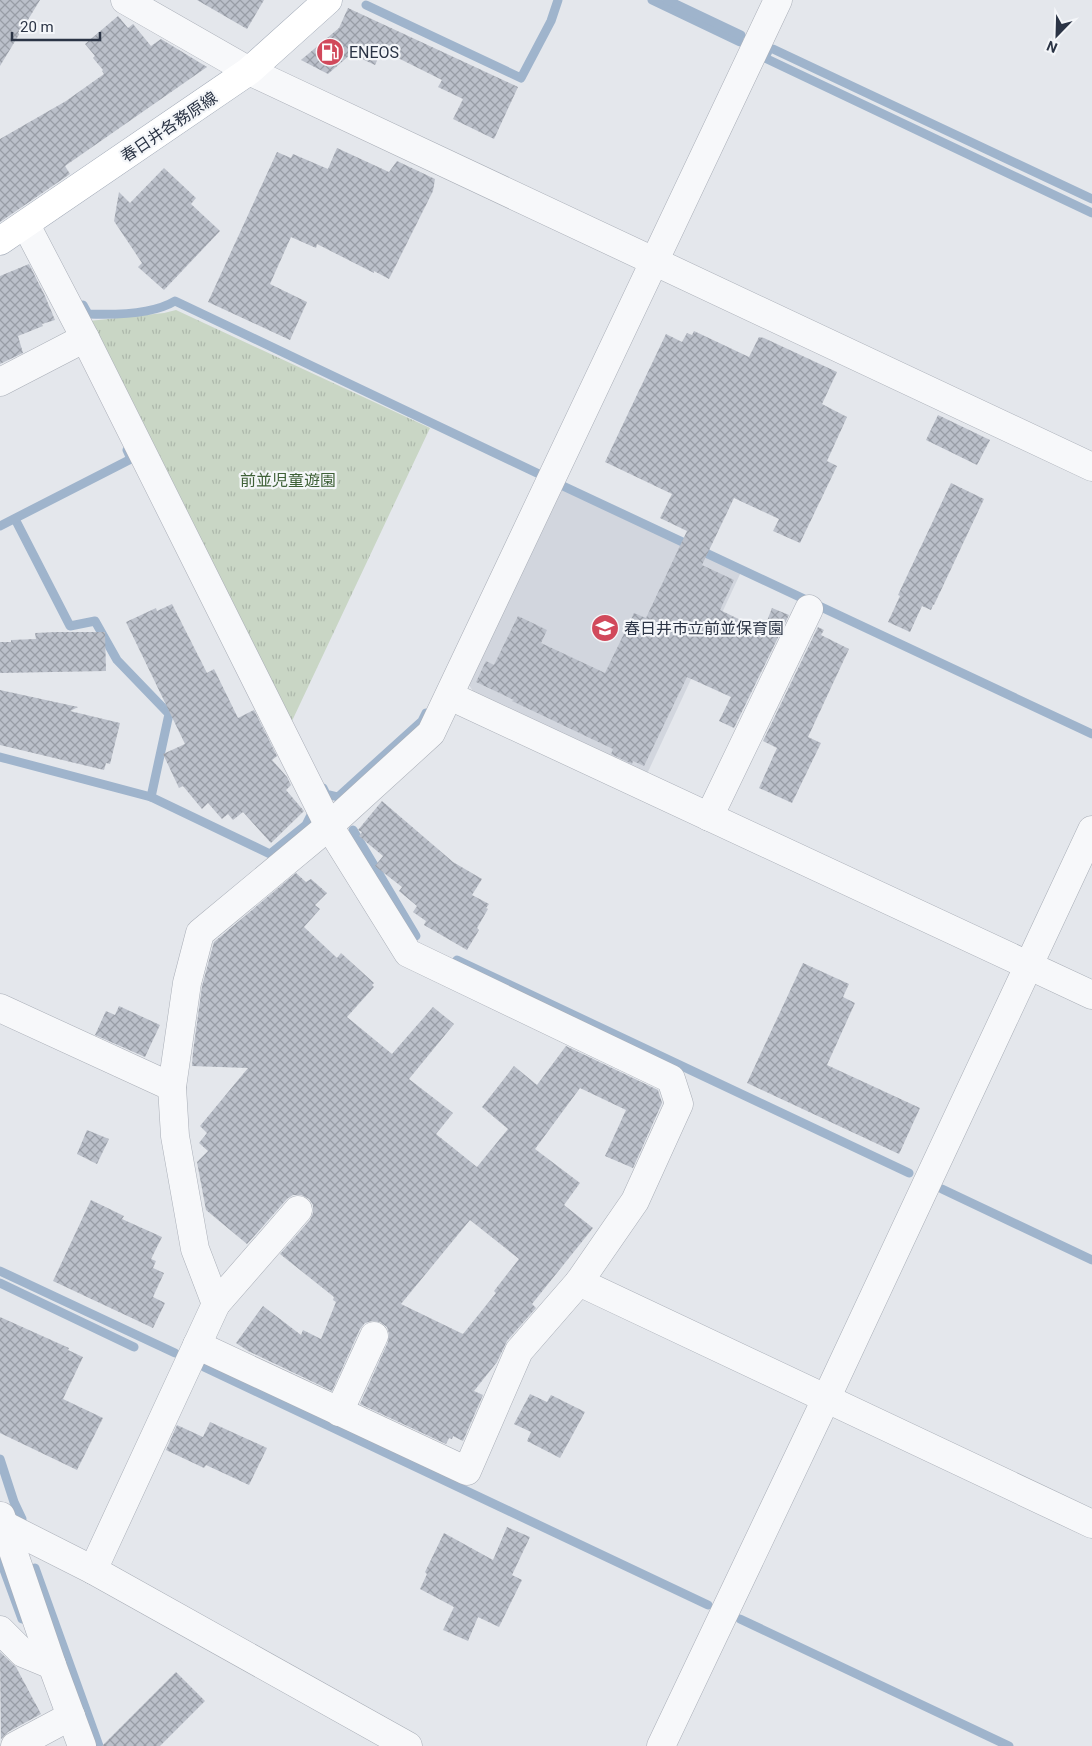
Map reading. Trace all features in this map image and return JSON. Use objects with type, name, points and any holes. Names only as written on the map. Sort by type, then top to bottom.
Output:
[{"type":"main road","name":"春日井各務原線","points":[[0,241],[249,71],[328,0]]},
{"type":"street","points":[[125,0],[249,71],[1092,467]]},
{"type":"street","points":[[216,1304],[196,1249],[175,1136],[172,1087],[187,983],[200,933],[329,826],[431,733],[778,0]]},
{"type":"street","points":[[26,225],[85,338],[329,826],[408,953],[671,1079],[680,1104],[635,1201],[579,1282],[519,1352],[467,1471],[197,1345]]},
{"type":"street","points":[[0,382],[85,338]]},
{"type":"street","points":[[710,817],[809,609]]},
{"type":"street","points":[[450,696],[1092,995]]},
{"type":"street","points":[[660,1746],[689,1689],[826,1399],[1092,830]]},
{"type":"street","points":[[0,1008],[172,1087]]},
{"type":"street","points":[[93,1570],[216,1304],[298,1210]]},
{"type":"street","points":[[579,1282],[1092,1524]]},
{"type":"street","points":[[339,1412],[374,1336]]},
{"type":"street","points":[[2,1519],[408,1746]]},
{"type":"street","points":[[2,1519],[82,1746]]},
{"type":"street","points":[[0,1630],[23,1653],[52,1664]]},
{"type":"street","points":[[14,1746],[71,1716]]},
{"type":"shaded area","name":"春日井市立前並保育園","points":[[561,488],[741,572],[646,776],[476,696],[469,685]]},
{"type":"green space","name":"前並児童遊園","points":[[176,310],[430,428],[292,721],[89,321]]},
{"type":"building","points":[[0,0],[40,0],[0,66]]},
{"type":"building","points":[[197,0],[264,0],[247,29]]},
{"type":"building","points":[[348,8],[518,87],[494,139],[453,119],[463,99],[438,87],[442,80],[382,50],[375,65],[351,54],[328,74],[301,60],[339,28]]},
{"type":"building","points":[[118,16],[128,28],[133,24],[151,46],[161,39],[207,67],[65,166],[70,174],[0,222],[0,139],[66,101],[104,74],[93,58],[95,56],[85,44]]},
{"type":"building","points":[[337,148],[389,172],[397,161],[435,179],[433,191],[389,279],[317,244],[316,248],[291,237],[270,284],[307,302],[290,340],[208,302],[277,152],[291,158],[293,154],[328,169]]},
{"type":"building","points":[[164,168],[196,198],[191,204],[220,231],[164,290],[138,267],[142,263],[114,221],[119,192],[130,203]]},
{"type":"building","points":[[29,264],[55,320],[18,336],[23,353],[0,364],[0,276]]},
{"type":"building","points":[[694,331],[749,357],[759,337],[764,338],[837,372],[822,404],[847,417],[827,461],[837,466],[800,543],[773,531],[779,519],[734,498],[702,565],[734,580],[720,610],[763,631],[772,608],[789,615],[734,728],[719,721],[731,697],[687,677],[644,766],[633,761],[632,764],[611,754],[613,749],[476,682],[486,661],[494,665],[518,616],[547,630],[541,643],[605,673],[634,613],[646,618],[687,531],[660,518],[672,494],[605,462],[666,334],[682,342],[687,333],[692,335]]},
{"type":"building","points":[[938,415],[990,440],[977,465],[926,440]]},
{"type":"building","points":[[951,483],[984,499],[934,605],[931,610],[922,606],[910,632],[888,622],[900,596],[898,595]]},
{"type":"building","points":[[172,604],[207,673],[214,669],[238,718],[254,710],[277,756],[272,760],[287,777],[291,785],[286,790],[304,811],[271,843],[243,812],[233,820],[228,814],[222,819],[208,803],[202,809],[183,786],[179,788],[163,754],[185,744],[126,622],[156,608],[157,611]]},
{"type":"building","points":[[818,627],[824,630],[821,635],[849,649],[808,737],[821,743],[792,803],[759,788],[777,748],[763,741]]},
{"type":"building","points":[[105,632],[106,671],[0,673],[0,642],[36,639],[35,633]]},
{"type":"building","points":[[0,690],[78,707],[70,711],[120,723],[110,764],[106,763],[104,770],[0,745]]},
{"type":"building","points":[[382,801],[453,862],[482,879],[472,895],[489,904],[486,908],[488,909],[477,928],[479,930],[467,950],[424,925],[426,921],[413,912],[417,906],[399,891],[402,887],[375,866],[383,856],[359,836],[362,832],[358,830]]},
{"type":"building","points":[[296,873],[306,882],[311,879],[327,893],[315,905],[320,909],[304,927],[337,958],[341,953],[374,983],[372,985],[374,987],[347,1017],[392,1054],[433,1007],[454,1024],[409,1079],[453,1113],[436,1134],[477,1167],[508,1129],[482,1107],[514,1066],[537,1085],[566,1046],[658,1090],[662,1103],[633,1168],[605,1156],[626,1110],[580,1088],[535,1149],[580,1183],[564,1205],[593,1228],[532,1304],[536,1308],[507,1341],[497,1362],[474,1391],[483,1395],[463,1441],[453,1436],[452,1439],[449,1438],[446,1444],[360,1404],[388,1342],[389,1334],[387,1327],[380,1322],[372,1321],[365,1323],[360,1329],[332,1391],[248,1351],[236,1343],[263,1306],[301,1335],[303,1330],[321,1339],[336,1302],[333,1300],[334,1297],[280,1254],[310,1220],[313,1213],[313,1205],[309,1199],[301,1195],[293,1195],[287,1199],[247,1244],[206,1210],[197,1162],[208,1151],[199,1143],[207,1133],[200,1126],[248,1068],[192,1066],[202,986],[214,942]],"holes":[[[470,1220],[519,1259],[494,1291],[496,1293],[463,1334],[401,1304]]]},
{"type":"building","points":[[803,963],[849,984],[843,997],[855,1003],[827,1065],[920,1108],[899,1154],[747,1083]]},
{"type":"building","points":[[119,1006],[160,1025],[145,1057],[95,1035],[106,1011],[115,1015]]},
{"type":"building","points":[[87,1130],[109,1139],[97,1164],[77,1154]]},
{"type":"building","points":[[91,1200],[124,1216],[122,1219],[162,1237],[151,1259],[156,1261],[153,1268],[164,1273],[153,1297],[165,1303],[153,1328],[53,1281]]},
{"type":"building","points":[[0,1317],[69,1348],[68,1350],[83,1357],[63,1399],[103,1418],[77,1470],[0,1433]]},
{"type":"building","points":[[530,1394],[547,1402],[551,1395],[585,1412],[560,1458],[527,1441],[531,1432],[514,1424]]},
{"type":"building","points":[[210,1422],[267,1448],[249,1485],[206,1465],[204,1468],[166,1450],[177,1425],[203,1437]]},
{"type":"building","points":[[507,1527],[530,1537],[512,1575],[522,1580],[499,1627],[478,1617],[468,1641],[443,1630],[454,1607],[420,1589],[427,1574],[425,1572],[444,1533],[493,1560]]},
{"type":"building","points":[[0,1652],[16,1667],[41,1714],[8,1732],[1,1739]]},
{"type":"building","points":[[176,1672],[205,1701],[160,1746],[102,1746]]},
{"type":"waterway","points":[[366,5],[521,78],[551,21],[558,0]]},
{"type":"waterway","points":[[652,0],[740,42]]},
{"type":"waterway","points":[[667,0],[741,35]]},
{"type":"waterway","points":[[769,49],[765,58],[1092,213]]},
{"type":"waterway","points":[[773,49],[1092,199]]},
{"type":"waterway","points":[[83,305],[88,314],[121,314],[144,312],[166,306],[175,301],[539,474]]},
{"type":"waterway","points":[[0,526],[131,459],[127,450]]},
{"type":"waterway","points":[[563,486],[1092,734]]},
{"type":"waterway","points":[[15,519],[70,626],[95,621],[117,660],[169,714],[151,797]]},
{"type":"waterway","points":[[323,788],[326,794],[338,797],[422,721],[426,713]]},
{"type":"waterway","points":[[0,757],[151,797],[270,854],[306,825],[311,815]]},
{"type":"waterway","points":[[353,830],[416,936]]},
{"type":"waterway","points":[[457,960],[909,1173]]},
{"type":"waterway","points":[[942,1189],[1092,1260]]},
{"type":"waterway","points":[[0,1271],[175,1353]]},
{"type":"waterway","points":[[0,1283],[134,1347]]},
{"type":"waterway","points":[[204,1367],[708,1605]]},
{"type":"waterway","points":[[0,1459],[14,1502],[22,1519]]},
{"type":"waterway","points":[[0,1559],[22,1619]]},
{"type":"waterway","points":[[35,1568],[99,1746]]},
{"type":"waterway","points":[[740,1619],[1009,1746]]},
{"type":"place","name":"ENEOS","points":[[330,52]]},
{"type":"place","name":"春日井市立前並保育園","points":[[605,628]]}]
